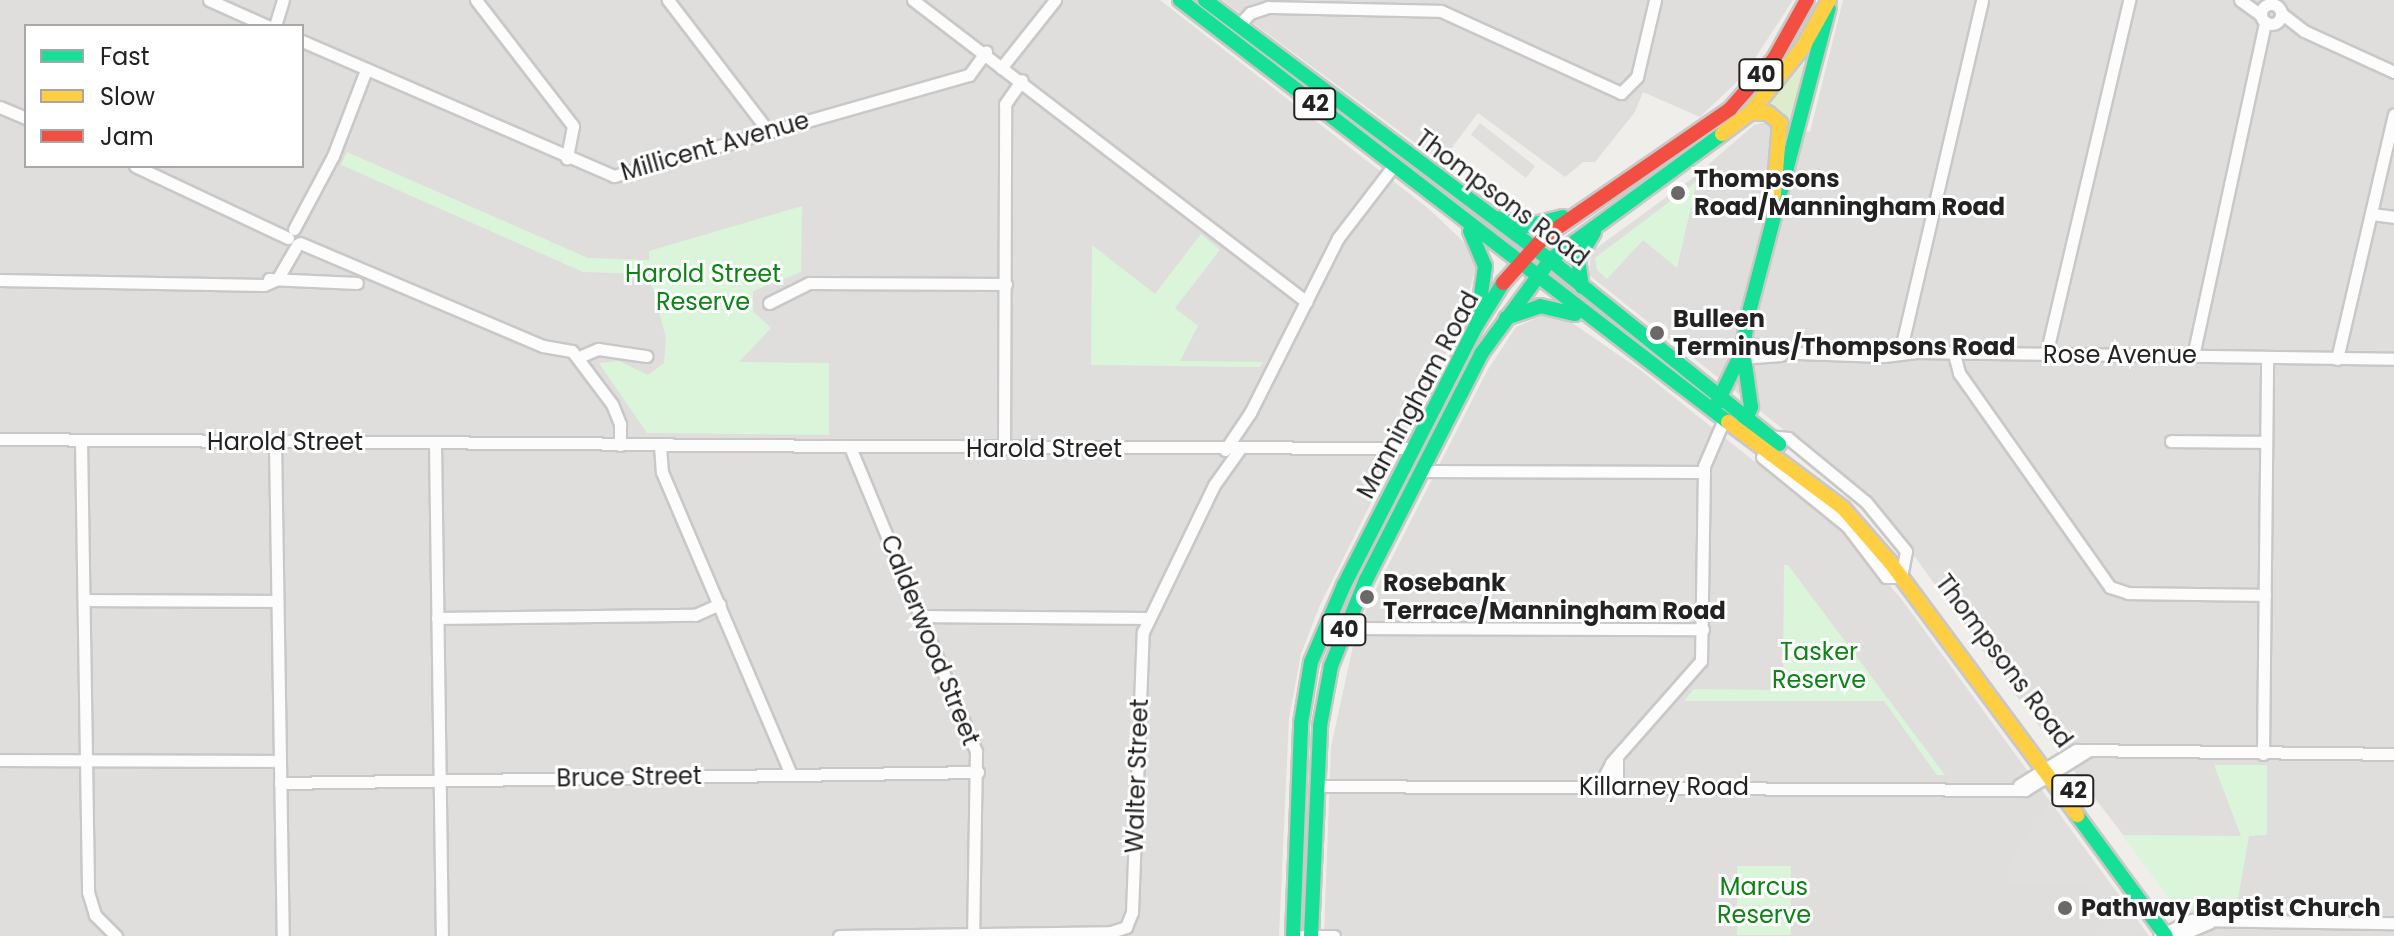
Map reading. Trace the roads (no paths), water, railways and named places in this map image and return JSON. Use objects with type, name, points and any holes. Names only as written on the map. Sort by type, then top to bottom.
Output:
[{"type":"main road","name":"Thompsons Road","points":[[1180,0],[1233,32],[1550,260],[1843,508],[1904,573]]},
{"type":"main road","name":"Thompsons Road","points":[[1205,0],[1233,32],[1517,265],[1700,400],[1718,402]]},
{"type":"main road","name":"Manningham Road","points":[[1293,936],[1307,680],[1327,620],[1476,326],[1532,248],[1585,207],[1730,109],[1774,59],[1807,0]]},
{"type":"main road","name":"Manningham Road","points":[[1308,935],[1316,786],[1326,685],[1345,628],[1420,471],[1504,318],[1550,260],[1750,113],[1803,47],[1830,0]]},
{"type":"main road","points":[[1718,402],[1743,352],[1770,231],[1830,0]]},
{"type":"main road","points":[[1750,113],[1772,115],[1782,131],[1770,231]]},
{"type":"main road","points":[[1477,209],[1527,226],[1585,207]]},
{"type":"main road","points":[[1582,287],[1580,254],[1608,215]]},
{"type":"main road","points":[[1467,225],[1485,266],[1476,326]]},
{"type":"main road","points":[[1504,318],[1549,306],[1598,325]]},
{"type":"main road","points":[[1743,352],[1745,423]]},
{"type":"main road","name":"Thompsons Road","points":[[1745,423],[1770,436],[1856,506],[2171,934]]},
{"type":"street","points":[[209,0],[263,24]]},
{"type":"street","points":[[276,24],[283,0]]},
{"type":"street","points":[[476,0],[573,126],[567,158]]},
{"type":"street","points":[[668,0],[769,132]]},
{"type":"street","points":[[913,0],[1306,302]]},
{"type":"street","points":[[1003,67],[1055,0]]},
{"type":"street","points":[[1233,32],[1250,13],[1268,7],[1441,11],[1610,92],[1625,92],[1635,82],[1655,0]]},
{"type":"street","points":[[1900,353],[1982,0]]},
{"type":"street","points":[[2046,355],[2129,0]]},
{"type":"street","points":[[2242,0],[2394,72]]},
{"type":"street","points":[[2193,356],[2272,12]]},
{"type":"street","name":"Millicent Avenue","points":[[304,42],[567,158],[619,176],[959,76],[984,55]]},
{"type":"street","points":[[276,279],[285,266],[370,71]]},
{"type":"street","points":[[1004,448],[1007,114],[1020,83]]},
{"type":"street","points":[[0,107],[24,117]]},
{"type":"street","points":[[2337,359],[2394,115]]},
{"type":"street","points":[[1219,450],[1250,413],[1342,231],[1394,165]]},
{"type":"street","points":[[140,168],[543,346],[579,357],[612,404],[620,424],[620,445]]},
{"type":"street","points":[[2371,214],[2394,217]]},
{"type":"street","points":[[0,280],[249,282],[276,279],[357,283]]},
{"type":"street","points":[[769,303],[809,283],[1006,284]]},
{"type":"street","points":[[579,357],[598,349],[646,356]]},
{"type":"street","name":"Rose Avenue","points":[[1743,352],[2394,359]]},
{"type":"street","points":[[1954,354],[1959,373],[2110,587],[2128,593],[2265,595]]},
{"type":"street","points":[[2263,754],[2267,358]]},
{"type":"street","name":"Thompsons Road","points":[[1700,400],[1722,424],[1835,515],[1886,577],[1904,573]]},
{"type":"street","points":[[1245,450],[1250,413]]},
{"type":"street","points":[[1599,786],[1617,757],[1700,664],[1704,472],[1722,424]]},
{"type":"street","name":"Harold Street","points":[[0,439],[1373,451],[1413,448]]},
{"type":"street","points":[[81,440],[89,900],[99,922],[116,936]]},
{"type":"street","points":[[2171,441],[2266,442]]},
{"type":"street","points":[[275,442],[283,936]]},
{"type":"street","points":[[435,443],[442,936]]},
{"type":"street","points":[[660,445],[660,468],[791,775]]},
{"type":"street","name":"Calderwood Street","points":[[850,447],[974,746],[978,772],[973,935]]},
{"type":"street","name":"Walter Street","points":[[1214,485],[1219,450]]},
{"type":"street","name":"Walter Street","points":[[973,935],[1111,932],[1129,923],[1142,639],[1148,618],[1214,485],[1245,450]]},
{"type":"street","points":[[1373,451],[1388,456],[1401,472]]},
{"type":"street","points":[[1420,471],[1704,472]]},
{"type":"street","points":[[84,600],[277,601]]},
{"type":"street","points":[[437,618],[695,615],[720,604]]},
{"type":"street","points":[[921,616],[1148,618]]},
{"type":"street","points":[[1345,628],[1703,629]]},
{"type":"street","name":"Killarney Road","points":[[1316,786],[2029,789],[2071,750],[2394,754]]},
{"type":"street","points":[[1617,757],[1617,786]]},
{"type":"street","points":[[0,760],[280,761]]},
{"type":"street","name":"Bruce Street","points":[[280,783],[978,772]]},
{"type":"street","points":[[2171,934],[2214,922],[2394,923]]},
{"type":"street","points":[[839,936],[973,935]]},
{"type":"street","points":[[1308,935],[1334,936]]},
{"type":"place","name":"Thompsons Road/Manningham Road","points":[[1678,193]]},
{"type":"place","name":"Bulleen Terminus/Thompsons Road","points":[[1657,333]]},
{"type":"place","name":"Rosebank Terrace/Manningham Road","points":[[1367,597]]},
{"type":"place","name":"Pathway Baptist Church","points":[[2065,908]]},
{"type":"park label","name":"Harold Street Reserve","points":[[703,288]]},
{"type":"park label","name":"Tasker Reserve","points":[[1819,666]]},
{"type":"park label","name":"Marcus Reserve","points":[[1764,901]]}]
